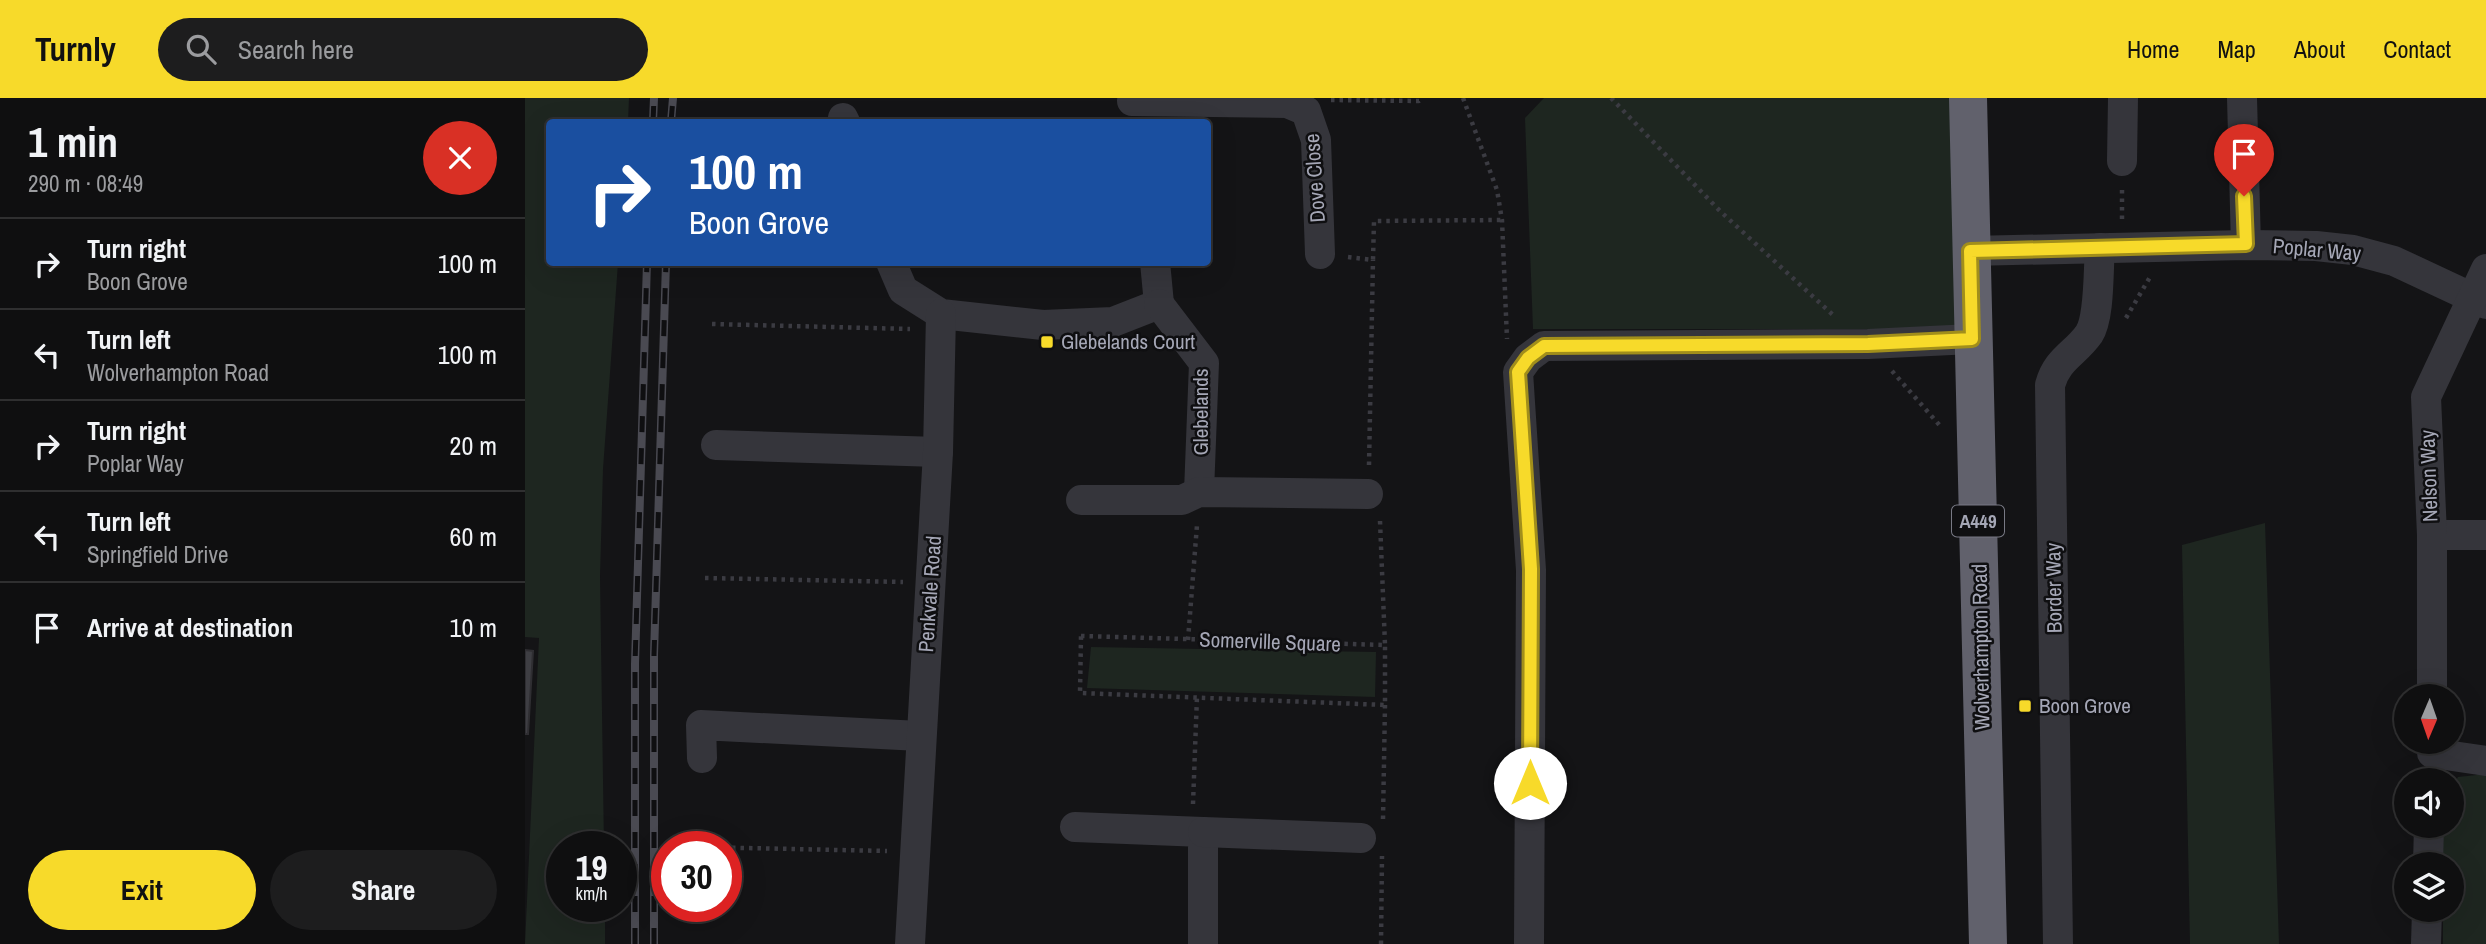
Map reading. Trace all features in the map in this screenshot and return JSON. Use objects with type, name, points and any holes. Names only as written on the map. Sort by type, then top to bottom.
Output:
[{"type":"highway","name":"Wolverhampton Road","points":[[1968,98],[1988,944]]},
{"type":"street","points":[[2122,161],[2123,98]]},
{"type":"street","points":[[2242,98],[2246,244]]},
{"type":"street","name":"Dove Close","points":[[1133,107],[1287,103],[1306,111],[1316,140],[1320,254]]},
{"type":"street","name":"Poplar Way","points":[[1970,251],[2246,244],[2353,250],[2394,261],[2479,300]]},
{"type":"street","name":"Border Way","points":[[2057,944],[2050,385],[2054,369],[2088,335],[2094,324],[2111,248]]},
{"type":"street","points":[[893,266],[904,290],[942,322],[1043,325],[1113,323],[1159,304],[1155,266]]},
{"type":"street","name":"Nelson Way","points":[[2432,684],[2432,536],[2426,397],[2479,300],[2486,269]]},
{"type":"street","name":"Glebelands","points":[[1159,304],[1204,363],[1199,492]]},
{"type":"street","name":"Penkvale Road","points":[[910,944],[920,736],[932,582],[942,322]]},
{"type":"street","points":[[1529,944],[1531,569],[1518,372],[1528,358],[1544,346],[1868,344],[1972,339]]},
{"type":"street","points":[[716,445],[938,452]]},
{"type":"street","points":[[1081,500],[1182,500],[1199,492],[1368,494]]},
{"type":"street","points":[[2432,536],[2486,535]]},
{"type":"street","points":[[702,758],[701,725],[920,736]]},
{"type":"street","points":[[2431,759],[2486,761]]},
{"type":"street","points":[[1075,827],[1361,838]]},
{"type":"street","points":[[1198,833],[1203,944]]},
{"type":"street","points":[[2426,944],[2427,922]]},
{"type":"path","points":[[1306,111],[1320,100],[1419,101],[1423,98]]},
{"type":"path","points":[[1463,98],[1497,190],[1502,220],[1505,337],[1528,358]]},
{"type":"path","points":[[1611,98],[1720,211],[1808,293],[1868,344],[1976,467]]},
{"type":"path","points":[[2111,248],[2122,161]]},
{"type":"path","points":[[1385,645],[1379,496],[1368,494],[1374,221],[1502,220]]},
{"type":"path","points":[[1320,254],[1373,260]]},
{"type":"path","points":[[712,324],[942,322]]},
{"type":"path","points":[[1188,640],[1199,492]]},
{"type":"path","points":[[705,578],[932,582]]},
{"type":"path","name":"Somerville Square","points":[[1081,636],[1188,640],[1385,645],[1385,705],[1080,693],[1081,636]]},
{"type":"path","points":[[1197,696],[1198,833]]},
{"type":"path","points":[[742,848],[916,852]]},
{"type":"shaded area","points":[[525,98],[629,98],[628,119],[546,119],[546,266],[618,266],[603,469],[600,576],[604,831],[546,831],[546,922],[605,922],[605,944],[525,944],[539,638],[525,637]]},
{"type":"shaded area","points":[[1544,98],[1951,98],[1959,329],[1533,329],[1525,118]]},
{"type":"shaded area","points":[[2265,523],[2279,944],[2190,944],[2182,545]]},
{"type":"shaded area","points":[[1091,647],[1376,652],[1375,697],[1087,688]]},
{"type":"shaded area","points":[[2486,774],[2486,944],[2443,944],[2443,922],[2464,922],[2464,852],[2443,852],[2443,838],[2464,838],[2464,776]]},
{"type":"building","points":[[525,650],[533,651],[528,734],[525,734]]},
{"type":"railway","points":[[653,119],[654,98]]},
{"type":"railway","points":[[671,119],[673,98]]},
{"type":"railway","points":[[635,944],[635,664],[647,266]]},
{"type":"railway","points":[[654,944],[654,655],[666,266]]},
{"type":"place","name":"Glebelands Court","points":[[1047,342]]},
{"type":"place","name":"Boon Grove","points":[[2025,706]]},
{"type":"route","points":[[1530,783],[1531,569],[1518,372],[1528,358],[1544,346],[1868,344],[1972,339],[1970,251],[2246,244],[2244,196]]}]
